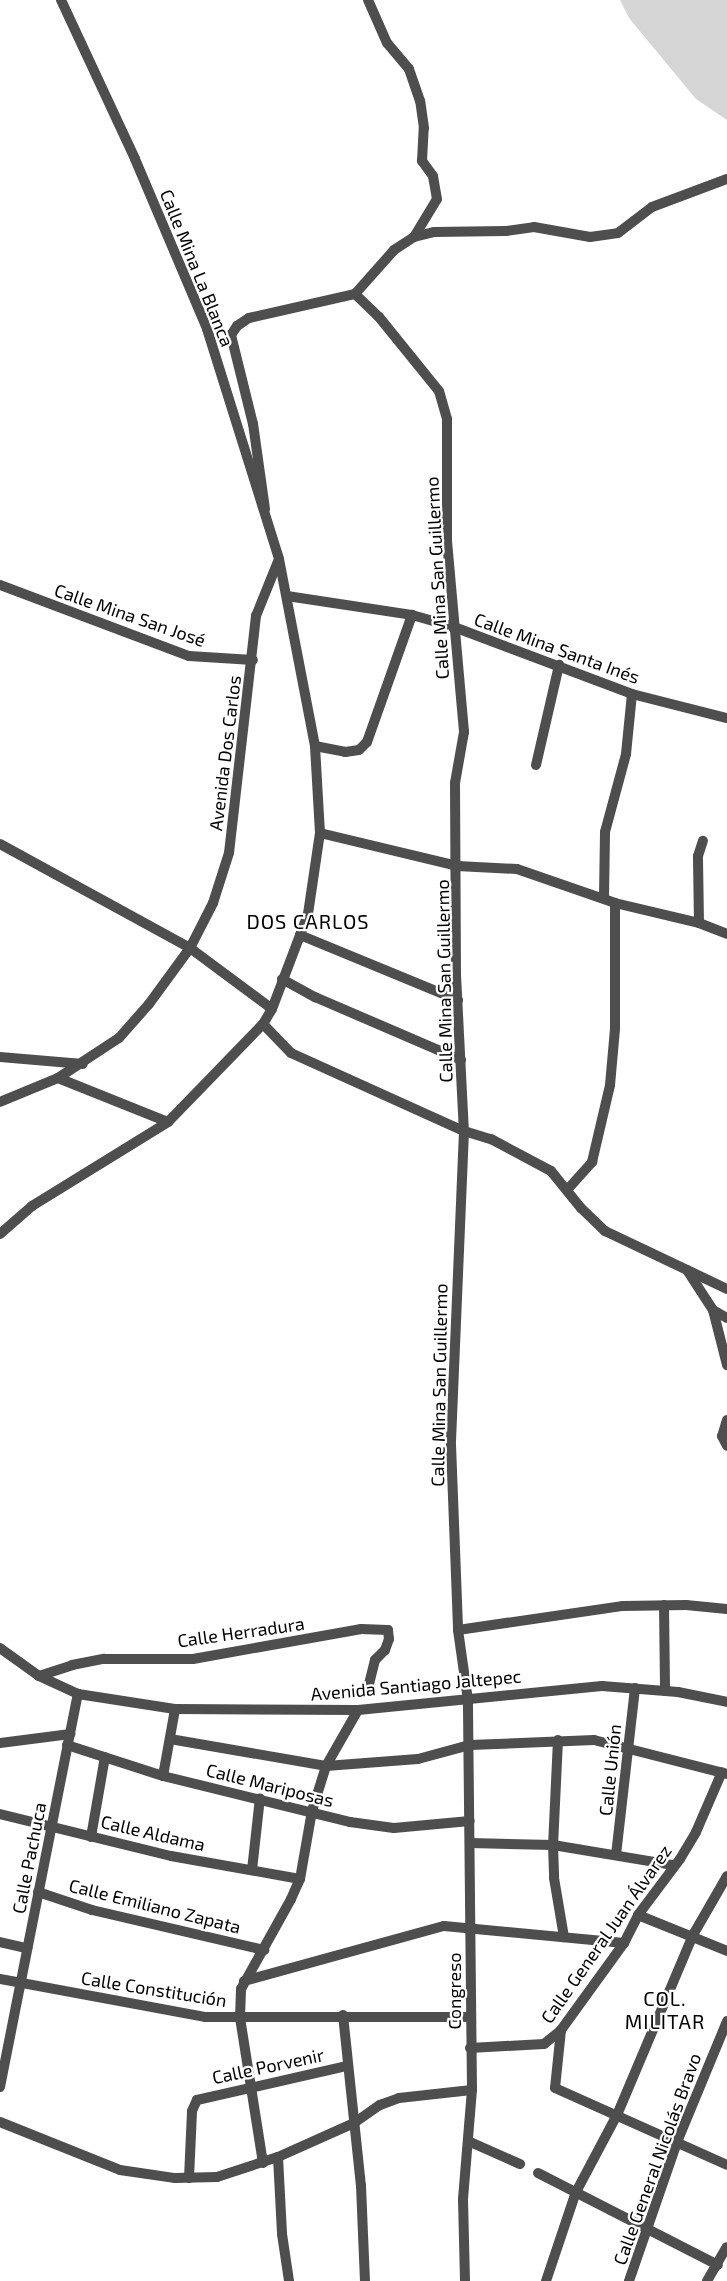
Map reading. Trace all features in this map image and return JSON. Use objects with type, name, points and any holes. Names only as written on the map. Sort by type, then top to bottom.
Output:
[{"type":"street","name":"Calle Mina La Blanca","points":[[61,0],[135,160],[207,329],[266,510],[279,559]]},
{"type":"street","points":[[368,0],[387,42],[409,69],[420,101],[424,128],[422,161],[433,176],[437,200],[414,237]]},
{"type":"street","points":[[266,510],[255,433],[231,335],[237,326],[249,318],[355,294],[394,250],[414,237],[434,232],[506,231],[534,227],[590,237],[618,233],[652,207],[727,179]]},
{"type":"street","name":"Calle Mina San Guillermo","points":[[355,294],[379,317],[439,391],[447,418],[447,541],[464,732],[455,783],[458,1000],[464,1131],[451,1445],[458,1630],[468,1700]]},
{"type":"street","points":[[0,1234],[32,1206],[168,1122],[263,1024],[272,1009],[308,914],[320,833],[315,746],[279,559]]},
{"type":"street","name":"Avenida Dos Carlos","points":[[0,1102],[58,1078],[83,1064],[118,1038],[149,1004],[190,948],[213,903],[229,853],[253,660],[256,616],[279,559]]},
{"type":"street","name":"Calle Mina San José","points":[[0,585],[189,656],[253,660]]},
{"type":"street","name":"Calle Mina Santa Inés","points":[[287,596],[412,615],[454,627],[632,694],[727,718]]},
{"type":"street","points":[[315,746],[345,752],[359,750],[366,742],[412,615]]},
{"type":"street","points":[[536,765],[558,665]]},
{"type":"street","points":[[604,897],[605,832],[626,754],[632,694]]},
{"type":"street","points":[[320,833],[457,866],[518,869],[604,897],[615,904],[699,923],[727,934]]},
{"type":"street","points":[[699,923],[698,856],[703,841]]},
{"type":"street","points":[[0,844],[190,948],[272,1009]]},
{"type":"street","points":[[567,1190],[592,1162],[610,1085],[615,1029],[615,904]]},
{"type":"street","points":[[300,935],[458,1000]]},
{"type":"street","points":[[282,979],[323,1000],[461,1060]]},
{"type":"street","points":[[263,1024],[291,1053],[464,1131],[491,1139],[551,1171],[605,1230],[727,1289]]},
{"type":"street","points":[[0,1057],[83,1064]]},
{"type":"street","points":[[58,1078],[168,1122]]},
{"type":"street","points":[[686,1269],[713,1310],[727,1365]]},
{"type":"street","points":[[713,1310],[727,1318]]},
{"type":"street","points":[[727,1420],[722,1436],[727,1446]]},
{"type":"street","points":[[458,1630],[624,1606],[664,1605],[727,1609]]},
{"type":"street","points":[[664,1605],[666,1691]]},
{"type":"street","name":"Calle Herradura","points":[[40,1676],[72,1665],[104,1659],[194,1659],[361,1629],[388,1630],[389,1639],[385,1650],[375,1660],[369,1684]]},
{"type":"street","name":"Avenida Santiago Jaltepec","points":[[0,1648],[40,1676],[78,1694],[175,1709],[358,1710],[468,1700],[565,1687],[635,1688],[666,1691],[727,1702]]},
{"type":"street","name":"Calle Unión","points":[[616,1856],[635,1688]]},
{"type":"street","name":"Calle Pachuca","points":[[0,2088],[4,2044],[21,1983],[78,1694]]},
{"type":"street","name":"Congreso","points":[[465,2281],[463,2199],[472,2090],[469,2017],[470,1744],[468,1700]]},
{"type":"street","points":[[163,1776],[175,1709]]},
{"type":"street","points":[[263,2163],[240,2018],[244,1981],[264,1950],[300,1879],[312,1811],[326,1766],[358,1710]]},
{"type":"street","points":[[0,1743],[70,1734]]},
{"type":"street","points":[[170,1739],[326,1766],[418,1759],[470,1744],[594,1740],[725,1773]]},
{"type":"street","points":[[558,1740],[553,1845],[554,1878],[564,1937]]},
{"type":"street","name":"Calle Mariposas","points":[[68,1745],[163,1776],[260,1798],[350,1822],[394,1828],[470,1821]]},
{"type":"street","points":[[91,1836],[105,1757]]},
{"type":"street","name":"Calle General Juan Álvarez","points":[[470,2048],[544,2044],[561,2030],[624,1943],[638,1915],[696,1832],[725,1773]]},
{"type":"street","points":[[252,1870],[260,1798]]},
{"type":"street","name":"Calle Aldama","points":[[0,1814],[91,1836],[300,1879]]},
{"type":"street","points":[[470,1843],[553,1845],[673,1865]]},
{"type":"street","points":[[546,2281],[576,2192],[617,2115],[693,1935],[727,1876]]},
{"type":"street","name":"Calle Emiliano Zapata","points":[[38,1892],[92,1910],[264,1950]]},
{"type":"street","points":[[638,1915],[693,1935],[727,1951]]},
{"type":"street","points":[[244,1981],[444,1926],[624,1943]]},
{"type":"street","points":[[0,1942],[27,1948]]},
{"type":"street","name":"Calle Constitución","points":[[0,1979],[175,2013],[240,2018],[343,2015],[469,2017]]},
{"type":"street","points":[[343,2015],[354,2123],[366,2281]]},
{"type":"street","name":"Calle General Nicolás Bravo","points":[[629,2281],[677,2142],[727,2021]]},
{"type":"street","points":[[561,2030],[556,2088],[727,2165]]},
{"type":"street","name":"Calle Porvenir","points":[[190,2178],[192,2111],[197,2100],[347,2066]]},
{"type":"street","points":[[0,2122],[120,2170],[190,2178],[217,2177],[263,2163],[354,2123],[380,2104],[399,2098],[472,2090]]},
{"type":"street","points":[[468,2141],[520,2164]]},
{"type":"street","points":[[278,2157],[282,2234],[289,2281]]},
{"type":"street","points":[[538,2173],[647,2227],[718,2265]]},
{"type":"street","points":[[708,2281],[727,2247]]},
{"type":"shaded area","points":[[620,0],[727,0],[727,120],[696,99],[629,18]]},
{"type":"district","name":"DOS CARLOS","points":[[308,921]]},
{"type":"district","name":"COL. MILITAR","points":[[665,2010]]}]
